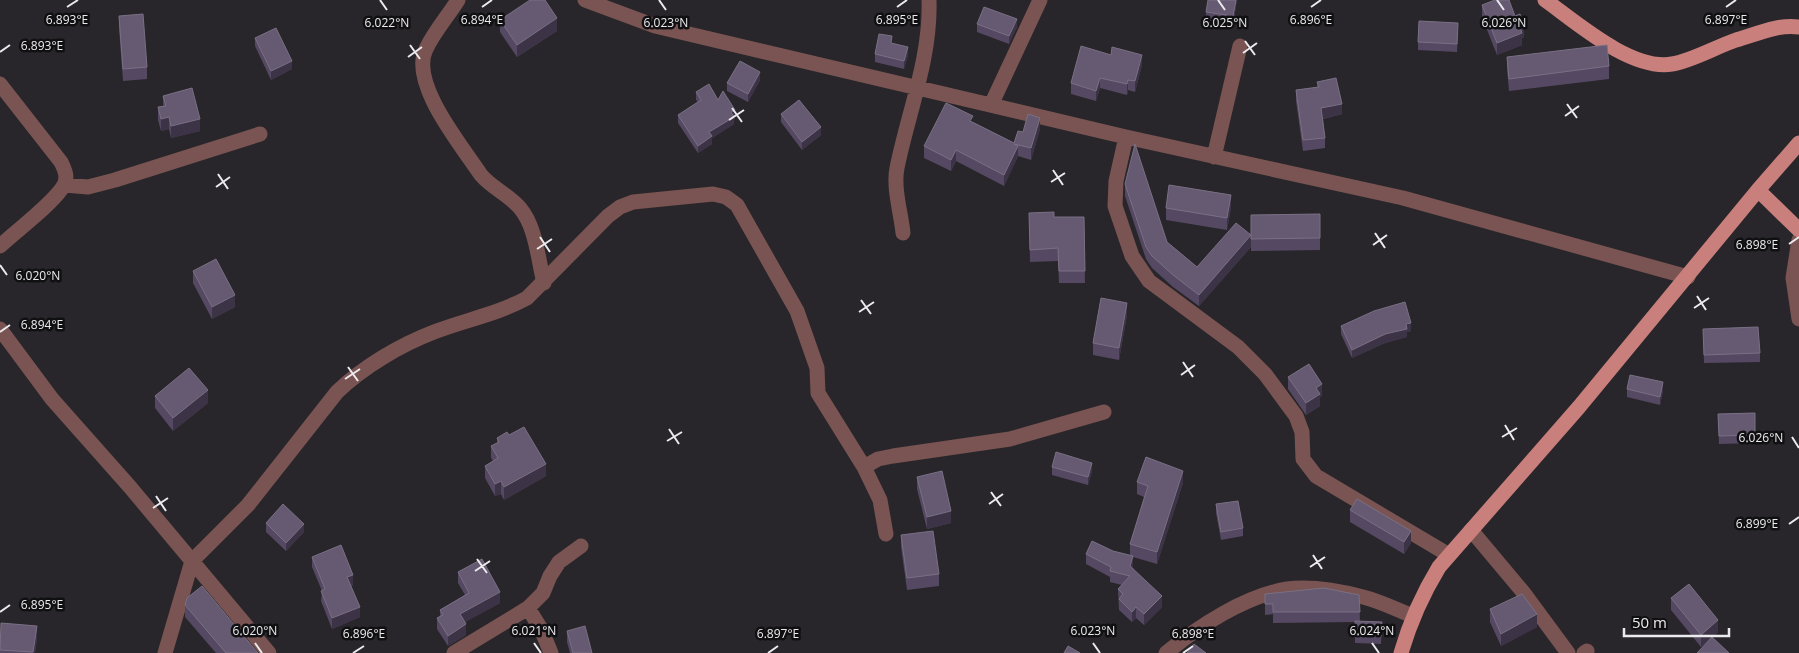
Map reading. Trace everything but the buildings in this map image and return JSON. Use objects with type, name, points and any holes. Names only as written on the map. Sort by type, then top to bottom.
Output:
[{"type":"main road","points":[[1545,0],[1610,46],[1645,62],[1672,64],[1718,46],[1785,25],[1799,26]]},
{"type":"main road","points":[[1402,653],[1413,616],[1423,594],[1449,555],[1579,407],[1799,143]]},
{"type":"main road","points":[[1758,190],[1799,230]]},
{"type":"street","points":[[458,0],[425,50],[422,72],[428,93],[481,175],[490,185],[520,207],[529,222],[544,283]]},
{"type":"street","points":[[585,0],[655,26],[1126,138],[1402,198],[1688,277]]},
{"type":"street","points":[[903,233],[897,170],[918,88],[926,41],[929,0]]},
{"type":"street","points":[[991,105],[1040,0]]},
{"type":"street","points":[[1214,157],[1240,46]]},
{"type":"street","points":[[0,84],[61,162],[66,174],[64,185],[0,246]]},
{"type":"street","points":[[64,185],[88,187],[115,180],[260,134]]},
{"type":"street","points":[[1126,138],[1116,181],[1115,206],[1132,256],[1149,281],[1238,347],[1264,374],[1296,416],[1302,432],[1303,459],[1316,476],[1449,555]]},
{"type":"street","points":[[165,653],[192,561],[248,505],[337,392],[350,380],[390,354],[432,332],[513,306],[527,298],[544,283],[608,216],[620,207],[633,202],[698,194],[726,197],[736,205],[789,295],[812,351],[817,368],[818,393],[822,403],[864,467],[880,500],[886,534]]},
{"type":"street","points":[[1799,240],[1793,278],[1799,318]]},
{"type":"street","points":[[0,329],[52,399],[269,653]]},
{"type":"street","points":[[864,467],[878,460],[893,456],[1010,439],[1104,412]]},
{"type":"street","points":[[1471,530],[1524,592],[1568,653]]},
{"type":"street","points":[[454,653],[528,608],[543,593],[550,576],[559,562],[581,546]]},
{"type":"street","points":[[1166,653],[1206,624],[1273,592],[1290,589],[1318,589],[1365,597],[1413,616]]},
{"type":"street","points":[[528,608],[541,629],[551,653]]}]
